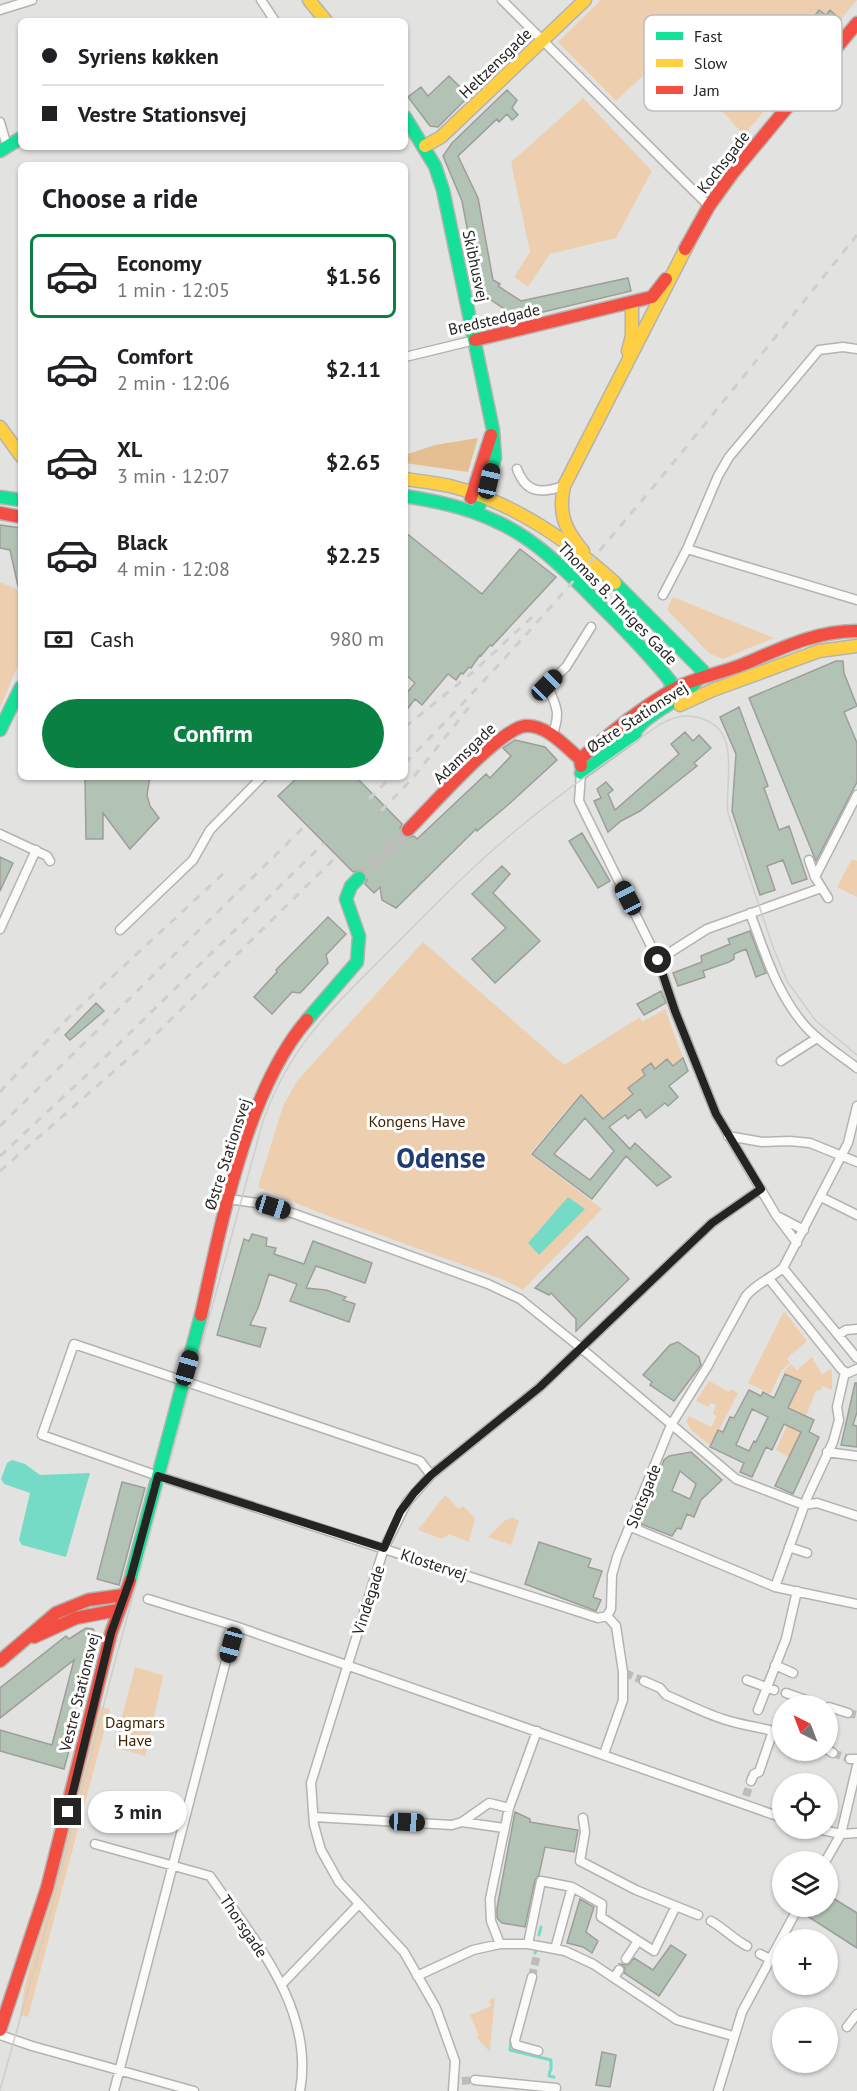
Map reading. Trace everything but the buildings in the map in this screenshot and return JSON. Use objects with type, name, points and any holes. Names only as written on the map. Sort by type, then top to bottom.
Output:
[{"type":"street","points":[[0,10],[32,0]]},
{"type":"street","points":[[261,0],[273,18]]},
{"type":"street","points":[[309,0],[324,18]]},
{"type":"street","points":[[502,0],[710,206]]},
{"type":"street","name":"Heltzensgade","points":[[425,147],[441,137],[585,0]]},
{"type":"street","name":"Kochsgade","points":[[842,41],[857,23]]},
{"type":"street","name":"Kochsgade","points":[[564,486],[620,375],[651,320],[655,301],[710,206],[732,174],[784,111]]},
{"type":"street","points":[[0,122],[4,149],[18,140]]},
{"type":"street","name":"Skibhusvej","points":[[408,122],[435,166],[443,190],[493,430],[478,494]]},
{"type":"street","name":"Bredstedgade","points":[[408,356],[590,313],[633,309],[655,301]]},
{"type":"street","name":"Kochsgade","points":[[620,375],[632,336],[633,309]]},
{"type":"street","name":"Bredstedgade","points":[[633,309],[651,320]]},
{"type":"street","points":[[663,595],[687,549],[714,484],[729,457],[819,350],[843,346],[857,349]]},
{"type":"street","points":[[0,427],[18,452]]},
{"type":"street","points":[[517,469],[522,482],[531,488],[552,491],[564,486]]},
{"type":"street","name":"Thomas B. Thriges Gade","points":[[408,479],[429,481],[478,494],[530,518],[598,567],[650,614],[703,671],[694,683]]},
{"type":"street","points":[[564,486],[559,510],[564,525],[598,567]]},
{"type":"street","points":[[472,510],[478,494]]},
{"type":"street","points":[[0,497],[18,500]]},
{"type":"street","name":"Thomas B. Thriges Gade","points":[[408,497],[472,510],[521,533],[565,568],[631,637],[671,682],[670,692]]},
{"type":"street","points":[[0,513],[18,516]]},
{"type":"street","points":[[687,549],[857,600]]},
{"type":"street","points":[[552,736],[558,720],[558,709],[547,685],[566,667],[591,627]]},
{"type":"street","points":[[631,737],[641,722],[685,695],[694,683],[730,670],[785,645],[816,635],[847,630],[857,631]]},
{"type":"street","points":[[631,637],[651,650],[682,682],[694,683],[713,690]]},
{"type":"street","points":[[766,669],[818,643],[857,638]]},
{"type":"street","points":[[766,669],[819,651],[857,646]]},
{"type":"street","name":"Østre Stationsvej","points":[[581,774],[631,737],[685,702],[766,669]]},
{"type":"street","name":"Østre Stationsvej","points":[[580,759],[670,692],[694,683]]},
{"type":"street","points":[[0,730],[18,693]]},
{"type":"street","name":"Adamsgade","points":[[408,830],[506,734],[524,726],[534,727],[552,736],[580,759]]},
{"type":"street","points":[[580,759],[579,801],[658,960],[707,1095],[735,1148],[776,1215],[797,1243]]},
{"type":"street","points":[[120,930],[193,860],[210,830],[259,780]]},
{"type":"street","points":[[815,877],[857,796]]},
{"type":"street","points":[[0,834],[36,850],[50,861]]},
{"type":"street","points":[[0,929],[36,850]]},
{"type":"street","points":[[809,860],[815,877],[828,898]]},
{"type":"street","name":"Østre Stationsvej","points":[[121,1603],[130,1580],[183,1382],[228,1199],[249,1131],[280,1059],[301,1027],[357,962],[360,955],[358,936],[346,898],[351,886],[359,878]]},
{"type":"street","points":[[658,960],[707,930],[821,888]]},
{"type":"street","points":[[750,913],[784,996],[801,1021],[817,1038],[857,1068]]},
{"type":"street","points":[[782,1061],[817,1038]]},
{"type":"street","name":"Slotsgade","points":[[607,1616],[611,1609],[612,1575],[617,1557],[671,1425],[707,1367],[746,1296],[783,1268],[848,1143],[857,1106]]},
{"type":"street","points":[[728,1136],[762,1142],[810,1143],[857,1162]]},
{"type":"street","name":"Vindegade","points":[[457,2085],[450,2041],[436,2007],[404,1952],[339,1882],[326,1862],[316,1836],[311,1783],[384,1548],[404,1507],[431,1475],[540,1387],[712,1223],[761,1189]]},
{"type":"street","points":[[821,1197],[857,1215]]},
{"type":"street","points":[[228,1199],[264,1204],[295,1214],[488,1284],[520,1299],[736,1479],[804,1505],[817,1503],[857,1516]]},
{"type":"street","points":[[776,1215],[804,1230]]},
{"type":"street","points":[[783,1268],[857,1358]]},
{"type":"street","points":[[770,1280],[854,1372],[837,1407],[839,1420],[833,1442],[804,1505],[775,1587]]},
{"type":"street","points":[[838,1335],[846,1330],[857,1329]]},
{"type":"street","points":[[158,1476],[42,1435],[74,1344],[420,1461],[431,1475]]},
{"type":"street","points":[[827,1452],[857,1456]]},
{"type":"street","name":"Klostervej","points":[[158,1476],[598,1618],[607,1616]]},
{"type":"street","points":[[631,1527],[775,1587],[857,1604]]},
{"type":"street","points":[[790,1546],[807,1553]]},
{"type":"street","points":[[644,1681],[660,1688],[666,1695],[704,1712],[747,1726],[755,1718],[770,1688],[775,1665],[786,1639],[797,1591]]},
{"type":"street","points":[[0,1661],[27,1640],[49,1618],[72,1605],[97,1598],[121,1603]]},
{"type":"street","points":[[148,1599],[235,1626],[603,1754],[744,1800],[772,1813]]},
{"type":"street","name":"Vestre Stationsvej","points":[[0,2032],[47,1888],[121,1603]]},
{"type":"street","points":[[603,1754],[623,1700],[624,1673],[616,1626],[607,1616]]},
{"type":"street","points":[[114,2091],[235,1626]]},
{"type":"street","points":[[775,1665],[793,1673]]},
{"type":"street","points":[[747,1680],[770,1688]]},
{"type":"street","points":[[838,1710],[848,1713]]},
{"type":"street","points":[[755,1718],[772,1730]]},
{"type":"street","points":[[500,1944],[491,1921],[490,1899],[510,1806],[537,1731]]},
{"type":"street","points":[[751,1781],[754,1774],[759,1772],[772,1734]]},
{"type":"street","points":[[831,1851],[841,1834],[857,1766]]},
{"type":"street","points":[[314,1817],[452,1825],[462,1822],[489,1803],[510,1806]]},
{"type":"street","points":[[583,1818],[585,1832],[580,1861],[636,1890],[698,1915]]},
{"type":"street","points":[[462,1822],[504,1828]]},
{"type":"street","points":[[838,1833],[857,1833]]},
{"type":"street","name":"Thorsgade","points":[[95,1844],[210,1876],[282,1984],[293,2013],[301,2049],[300,2091]]},
{"type":"street","points":[[484,1874],[494,1876]]},
{"type":"street","points":[[528,1944],[541,1881],[572,1887],[602,1904],[601,1917],[654,1951],[676,1906]]},
{"type":"street","points":[[555,1949],[572,1887]]},
{"type":"street","points":[[282,1984],[359,1904]]},
{"type":"street","points":[[718,2091],[742,2012],[793,1917]]},
{"type":"street","points":[[711,1921],[747,1947]]},
{"type":"street","points":[[626,1959],[638,1941]]},
{"type":"street","points":[[417,1976],[473,1950],[500,1944],[528,1944],[538,1950],[555,1949],[579,1956],[617,1974],[677,2020],[734,2036]]},
{"type":"street","points":[[760,1954],[770,1959]]},
{"type":"street","points":[[532,1977],[515,2044],[538,2051]]},
{"type":"street","points":[[848,2027],[857,2014]]},
{"type":"street","points":[[0,2032],[22,2043],[194,2091]]},
{"type":"street","points":[[475,2080],[556,2088]]},
{"type":"green space","points":[[601,0],[857,0],[842,18],[842,15],[644,15],[644,75],[616,101],[558,42]]},
{"type":"green space","points":[[583,98],[652,171],[616,238],[550,254],[528,287],[514,277],[530,252],[511,162]]},
{"type":"green space","points":[[722,111],[764,111],[744,135]]},
{"type":"green space","points":[[0,582],[18,590],[18,665],[0,708]]},
{"type":"green space","points":[[673,597],[774,638],[723,659],[710,654],[667,610]]},
{"type":"green space","points":[[852,859],[857,861],[857,897],[837,887]]},
{"type":"green space","name":"Kongens Have","points":[[423,942],[564,1065],[640,1017],[642,1022],[665,1009],[683,1058],[673,1066],[667,1059],[661,1076],[651,1063],[642,1070],[645,1075],[629,1088],[634,1096],[629,1097],[603,1119],[580,1094],[530,1154],[602,1209],[523,1290],[504,1280],[315,1211],[258,1187],[283,1106],[297,1081]]},
{"type":"green space","points":[[784,1311],[807,1341],[787,1358],[790,1363],[782,1370],[770,1394],[748,1383]]},
{"type":"green space","points":[[812,1357],[822,1375],[830,1369],[832,1371],[832,1390],[822,1386],[820,1391],[816,1390],[806,1416],[788,1408],[801,1381],[783,1372],[791,1364],[797,1370]]},
{"type":"green space","points":[[709,1381],[729,1392],[731,1389],[738,1393],[711,1446],[691,1430],[686,1421],[689,1416],[711,1427],[717,1416],[713,1414],[716,1405],[711,1403],[708,1407],[696,1401]]},
{"type":"green space","points":[[787,1425],[801,1432],[789,1457],[776,1450]]},
{"type":"green space","points":[[445,1495],[459,1509],[463,1506],[475,1518],[469,1542],[449,1534],[442,1539],[418,1530]]},
{"type":"green space","points":[[512,1517],[519,1521],[511,1545],[488,1537],[504,1521]]},
{"type":"green space","name":"Dagmars Have","points":[[135,1667],[163,1677],[145,1756],[114,1747]]},
{"type":"green space","points":[[97,1706],[110,1709],[28,2017],[20,2015],[25,1985],[67,1830]]},
{"type":"green space","points":[[495,1997],[490,2052],[476,2037],[479,2036],[470,2015],[491,2006],[489,2000]]},
{"type":"shaded area","points":[[478,438],[468,472],[408,463],[408,454],[435,445]]},
{"type":"shaded area","points":[[568,1197],[585,1209],[539,1255],[528,1243]]},
{"type":"shaded area","points":[[12,1460],[25,1464],[40,1475],[90,1473],[66,1557],[22,1545],[19,1540],[30,1493],[4,1484],[1,1479],[7,1463]]},
{"type":"waterway","points":[[539,1935],[541,1927]]},
{"type":"waterway","points":[[515,2026],[523,1998]]},
{"type":"waterway","points":[[511,2038],[510,2050],[551,2060],[551,2070]]},
{"type":"waterway","points":[[550,2071],[549,2076],[554,2077]]},
{"type":"tunnel","points":[[359,878],[408,830]]},
{"type":"tunnel","points":[[625,1673],[644,1681]]},
{"type":"tunnel","points":[[848,1713],[857,1715]]},
{"type":"tunnel","points":[[838,1755],[850,1759]]},
{"type":"tunnel","points":[[746,1796],[751,1781]]},
{"type":"tunnel","points":[[532,1977],[537,1954]]},
{"type":"tunnel","points":[[462,2081],[475,2080]]},
{"type":"tram line","points":[[0,2090],[52,1906],[113,1669],[263,1121],[286,1070],[315,1029],[349,991],[436,904],[537,813],[659,725],[674,718],[689,716],[713,724],[722,733],[727,745],[729,758],[728,813],[773,947],[787,981],[816,1021],[857,1055]]},
{"type":"railway","points":[[408,760],[466,700],[582,571],[694,438],[857,235]]},
{"type":"railway","points":[[408,725],[473,672],[532,617]]},
{"type":"railway","points":[[381,811],[412,779],[470,706]]},
{"type":"railway","points":[[369,799],[388,780]]},
{"type":"railway","points":[[0,1126],[308,823]]},
{"type":"railway","points":[[0,1156],[91,1071],[324,843]]},
{"type":"railway","points":[[0,1171],[153,1037],[337,856]]},
{"type":"railway","points":[[0,1092],[69,1017],[225,872]]},
{"type":"traffic: fast","points":[[408,122],[435,166],[443,190],[493,430],[495,458],[477,512]]},
{"type":"traffic: fast","points":[[0,151],[18,140]]},
{"type":"traffic: fast","points":[[0,497],[18,500]]},
{"type":"traffic: fast","points":[[408,497],[472,511],[509,528],[540,548],[580,585],[648,655],[671,682],[670,692]]},
{"type":"traffic: fast","points":[[615,583],[703,671],[688,691],[648,719],[631,737]]},
{"type":"traffic: fast","points":[[0,730],[18,693]]},
{"type":"traffic: fast","points":[[581,773],[635,734]]},
{"type":"traffic: fast","points":[[307,1020],[357,962],[359,936],[346,899],[351,886],[359,878]]},
{"type":"traffic: fast","points":[[130,1581],[201,1315]]},
{"type":"traffic: slow","points":[[309,0],[324,18]]},
{"type":"traffic: slow","points":[[425,146],[441,137],[585,0]]},
{"type":"traffic: slow","points":[[583,551],[564,521],[562,505],[564,486],[689,242]]},
{"type":"traffic: slow","points":[[628,351],[632,336],[632,302]]},
{"type":"traffic: slow","points":[[0,427],[18,452]]},
{"type":"traffic: slow","points":[[408,479],[450,486],[517,512],[578,552],[615,583]]},
{"type":"traffic: slow","points":[[680,705],[713,690],[819,651],[857,646]]},
{"type":"traffic: jam","points":[[842,41],[857,23]]},
{"type":"traffic: jam","points":[[685,249],[709,206],[732,174],[784,111]]},
{"type":"traffic: jam","points":[[652,297],[666,279]]},
{"type":"traffic: jam","points":[[475,340],[652,297]]},
{"type":"traffic: jam","points":[[471,498],[491,435]]},
{"type":"traffic: jam","points":[[0,513],[18,516]]},
{"type":"traffic: jam","points":[[580,759],[638,712],[684,684],[736,667],[813,637],[857,631]]},
{"type":"traffic: jam","points":[[408,830],[482,755],[513,730],[533,726],[548,732],[580,759],[581,766]]},
{"type":"traffic: jam","points":[[201,1315],[227,1201],[252,1121],[286,1049],[307,1020]]},
{"type":"traffic: jam","points":[[0,2030],[47,1888],[111,1633],[130,1581]]},
{"type":"traffic: jam","points":[[0,1661],[56,1613],[88,1600],[124,1595]]},
{"type":"traffic: jam","points":[[34,1637],[76,1618],[118,1610]]},
{"type":"district","name":"Odense","points":[[441,1157]]},
{"type":"route","points":[[68,1812],[111,1633],[130,1580],[158,1476],[384,1548],[400,1512],[431,1475],[540,1387],[712,1223],[761,1189],[727,1134],[707,1095],[658,960]]}]
